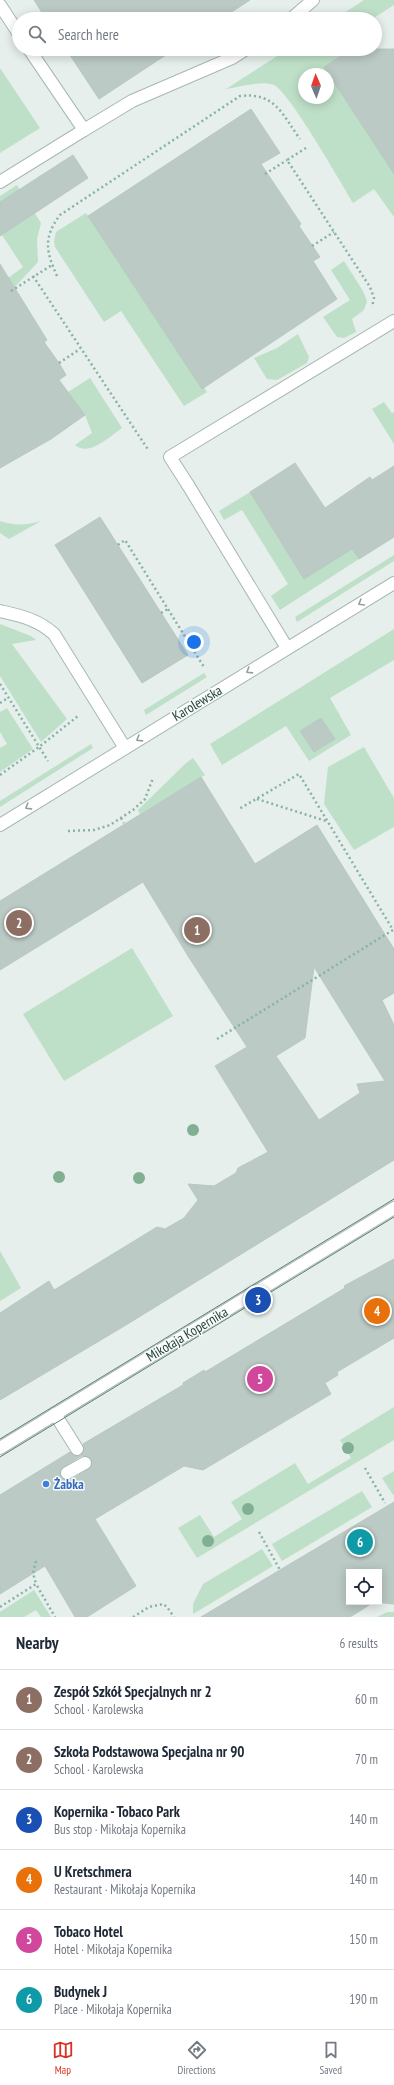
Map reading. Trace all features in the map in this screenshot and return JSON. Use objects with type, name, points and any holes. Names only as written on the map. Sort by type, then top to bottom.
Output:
[{"type":"street","points":[[299,12],[313,0]]},
{"type":"street","points":[[0,6],[12,24]]},
{"type":"street","points":[[34,56],[84,130]]},
{"type":"street","points":[[0,182],[132,101],[235,56]]},
{"type":"street","points":[[287,648],[170,458],[394,321]]},
{"type":"street","name":"Karolewska","points":[[0,824],[394,583]]},
{"type":"street","points":[[0,611],[31,619],[44,626],[54,634],[125,748]]},
{"type":"street","name":"Mikołaja Kopernika","points":[[0,1448],[394,1208]]},
{"type":"street","points":[[55,1414],[77,1449]]},
{"type":"street","points":[[67,1474],[85,1463]]},
{"type":"path","points":[[57,276],[48,251],[48,240],[51,227],[60,215],[240,96],[253,95],[273,102],[300,139]]},
{"type":"path","points":[[265,174],[306,148]]},
{"type":"path","points":[[287,160],[370,287],[374,298],[367,316],[376,332]]},
{"type":"path","points":[[312,246],[334,232]]},
{"type":"path","points":[[11,291],[52,265]]},
{"type":"path","points":[[33,276],[80,349],[139,435]]},
{"type":"path","points":[[59,363],[80,349]]},
{"type":"path","points":[[118,545],[125,540],[204,667]]},
{"type":"path","points":[[161,613],[168,608]]},
{"type":"path","points":[[0,684],[48,761]]},
{"type":"path","points":[[0,703],[8,698]]},
{"type":"path","points":[[0,775],[39,747],[71,721],[98,703]]},
{"type":"path","points":[[217,1039],[392,930],[299,774],[239,810]]},
{"type":"path","points":[[68,831],[94,830],[110,825],[145,799],[153,778]]},
{"type":"path","points":[[256,799],[327,821]]},
{"type":"path","points":[[121,818],[124,823]]},
{"type":"path","points":[[365,1468],[385,1502]]},
{"type":"path","points":[[259,1532],[280,1570]]},
{"type":"path","points":[[36,1561],[32,1573],[36,1584],[55,1617]]},
{"type":"path","points":[[0,1607],[36,1584]]},
{"type":"path","points":[[133,1617],[149,1607],[162,1604],[167,1606],[174,1617]]},
{"type":"green space","points":[[364,0],[394,0],[394,5],[382,13],[346,12]]},
{"type":"green space","points":[[277,56],[341,56],[325,68],[298,68],[298,104],[334,104],[334,82],[394,174],[394,217],[374,189],[353,203],[327,159],[291,104],[274,85],[264,83],[226,89]]},
{"type":"green space","points":[[0,68],[40,128],[0,153]]},
{"type":"green space","points":[[17,185],[41,223],[37,239],[38,262],[11,291],[4,281],[23,267],[0,232],[0,196]]},
{"type":"green space","points":[[86,213],[207,392],[184,406],[121,311],[104,322],[55,247],[54,241],[56,232]]},
{"type":"green space","points":[[344,261],[363,291],[367,301],[364,310],[352,319],[356,332],[344,338],[337,337],[323,317],[350,300],[331,270]]},
{"type":"green space","points":[[298,334],[309,357],[307,363],[277,380],[267,379],[254,358],[277,348]]},
{"type":"green space","points":[[90,378],[122,428],[99,444],[86,449],[75,445],[92,433],[85,415],[68,392]]},
{"type":"green space","points":[[384,402],[392,413],[394,412],[394,444],[372,409]]},
{"type":"green space","points":[[250,492],[304,578],[352,549],[359,559],[280,610],[271,596],[288,584],[242,510],[224,520],[219,511]]},
{"type":"green space","points":[[0,521],[10,524],[20,524],[41,521],[9,539],[0,533]]},
{"type":"green space","points":[[394,555],[394,561],[297,622],[295,617]]},
{"type":"green space","points":[[0,624],[31,636],[36,640],[12,644],[67,719],[41,742],[0,676]]},
{"type":"green space","points":[[394,629],[394,660],[330,698],[351,735],[309,761],[286,726],[222,765],[210,744]]},
{"type":"green space","points":[[204,673],[207,677],[146,715],[144,710]]},
{"type":"green space","points":[[7,708],[33,749],[0,772],[0,748],[7,744],[0,732],[0,712]]},
{"type":"green space","points":[[91,744],[93,748],[0,807],[0,801]]},
{"type":"green space","points":[[364,747],[394,798],[394,827],[354,850],[324,804],[328,767]]},
{"type":"green space","points":[[193,758],[205,775],[140,814],[138,810]]},
{"type":"green space","points":[[132,948],[173,1016],[64,1081],[23,1014]]},
{"type":"green space","points":[[0,1251],[21,1288],[0,1301]]},
{"type":"green space","points":[[394,1407],[394,1440],[197,1558],[178,1528],[200,1515],[214,1537],[242,1519],[231,1502],[295,1463],[308,1484],[351,1458],[340,1440]]},
{"type":"green space","points":[[394,1471],[394,1495],[393,1495],[382,1478]]},
{"type":"green space","points":[[362,1491],[372,1507],[282,1561],[272,1544]]},
{"type":"green space","points":[[262,1549],[273,1566],[193,1614],[193,1604],[203,1584]]},
{"type":"green space","points":[[34,1590],[51,1617],[41,1617],[36,1610],[24,1617],[0,1617],[0,1612]]},
{"type":"green space","points":[[387,1612],[394,1612],[394,1617],[377,1617]]},
{"type":"building","points":[[34,0],[250,0],[232,12],[42,12]]},
{"type":"building","points":[[382,49],[394,49],[394,174],[334,82],[334,68],[325,68],[341,56],[382,56]]},
{"type":"building","points":[[71,56],[164,56],[99,99]]},
{"type":"building","points":[[251,109],[280,153],[261,164],[301,224],[299,226],[320,257],[313,261],[337,299],[202,389],[88,216]]},
{"type":"building","points":[[73,155],[88,178],[0,236],[0,202]]},
{"type":"building","points":[[0,264],[47,340],[44,342],[66,375],[59,380],[85,415],[51,439],[0,468]]},
{"type":"building","points":[[295,463],[325,508],[370,477],[372,480],[394,466],[394,537],[359,559],[352,549],[304,579],[250,492]]},
{"type":"building","points":[[100,517],[188,655],[142,683],[55,545]]},
{"type":"building","points":[[321,718],[335,739],[314,752],[300,731]]},
{"type":"building","points":[[201,777],[255,864],[317,825],[394,949],[394,993],[382,1000],[394,1025],[394,1160],[126,1325],[0,1400],[0,1313],[49,1281],[54,1290],[157,1227],[165,1229],[184,1218],[198,1200],[188,1184],[214,1186],[236,1173],[238,1168],[268,1152],[215,1066],[247,1047],[188,956],[143,882],[0,970],[0,901]],"holes":[[[314,967],[385,1081],[357,1084],[360,1093],[319,1120],[276,1056],[305,1038]]]},
{"type":"building","points":[[394,1259],[394,1338],[337,1372],[338,1375],[325,1383],[331,1394],[203,1470],[184,1466],[95,1519],[136,1586],[87,1617],[75,1617],[45,1566],[0,1594],[0,1495],[70,1452],[74,1456],[81,1456],[84,1449],[83,1444],[183,1385],[183,1383],[204,1370],[205,1372],[345,1288],[344,1286]],"holes":[[[81,1456],[86,1456],[91,1459],[91,1467],[71,1480],[63,1479],[60,1473],[61,1469]]]},
{"type":"building","points":[[394,1502],[394,1604],[382,1603],[382,1569],[346,1569],[346,1605],[369,1605],[350,1617],[201,1617]]},
{"type":"tram line","points":[[0,1439],[394,1199]]},
{"type":"tram line","points":[[0,1457],[394,1217]]},
{"type":"place","name":"Szkoła Podstawowa Specjalna nr 90","points":[[19,923]]},
{"type":"place","name":"Zespół Szkół Specjalnych nr 2","points":[[197,930]]},
{"type":"place","name":"Kopernika - Tobaco Park","points":[[258,1300]]},
{"type":"place","name":"U Kretschmera","points":[[377,1311]]},
{"type":"place","name":"Tobaco Hotel","points":[[260,1379]]},
{"type":"place","name":"Żabka","points":[[46,1484]]},
{"type":"place","name":"Budynek J","points":[[360,1542]]}]
